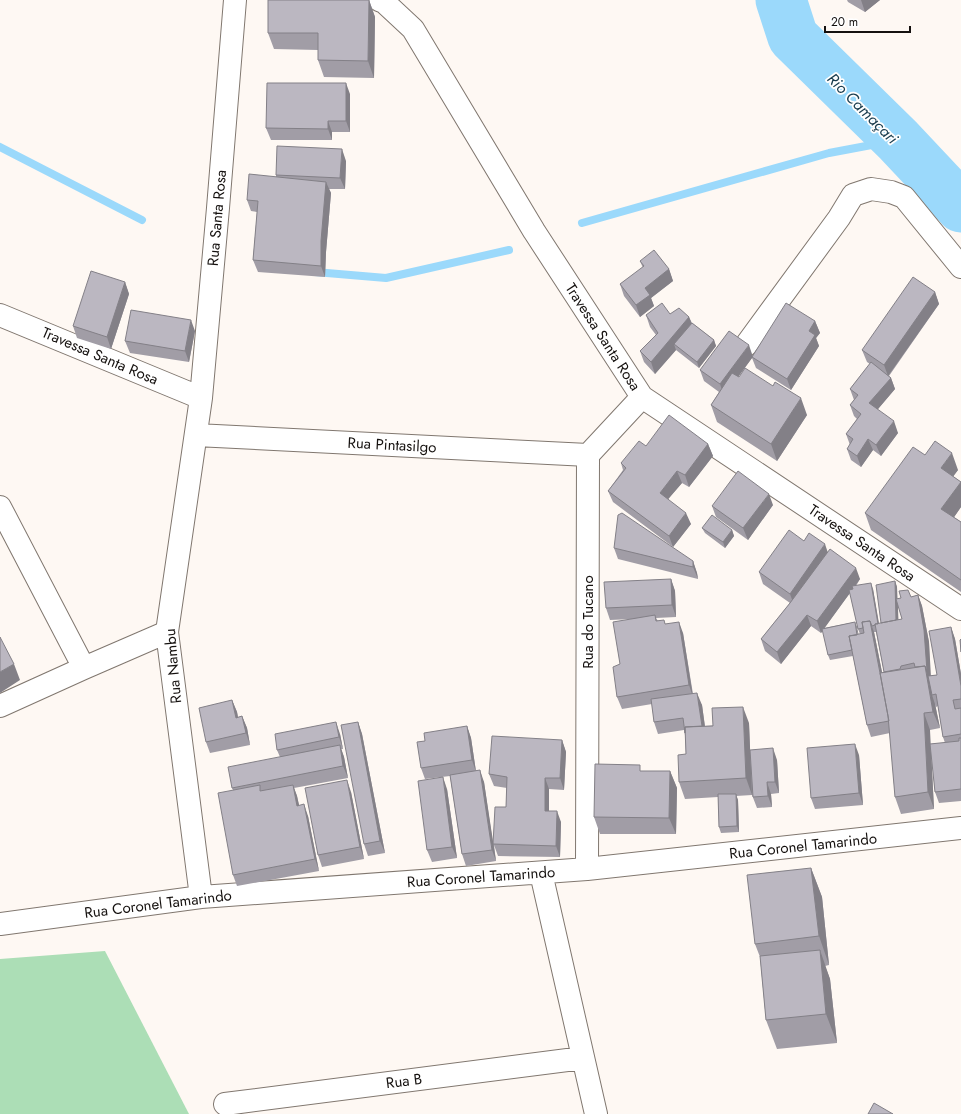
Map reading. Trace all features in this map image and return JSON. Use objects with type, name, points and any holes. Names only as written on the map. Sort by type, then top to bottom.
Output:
[{"type":"street","name":"Rua Santa Rosa","points":[[196,435],[219,200],[235,0]]},
{"type":"street","name":"Travessa Santa Rosa","points":[[379,0],[384,2],[413,29],[534,231],[642,396],[961,609]]},
{"type":"street","points":[[746,345],[839,218],[853,195],[871,189],[891,192],[904,196],[961,267]]},
{"type":"street","name":"Travessa Santa Rosa","points":[[0,315],[200,398]]},
{"type":"street","points":[[588,455],[642,396]]},
{"type":"street","name":"Rua Pintasilgo","points":[[196,435],[588,455]]},
{"type":"street","name":"Rua Nambu","points":[[196,435],[167,632],[201,897]]},
{"type":"street","name":"Rua do Tucano","points":[[586,869],[588,455]]},
{"type":"street","points":[[0,507],[84,668]]},
{"type":"street","points":[[0,706],[167,632]]},
{"type":"street","name":"Rua Coronel Tamarindo","points":[[0,924],[201,897],[586,869],[961,828]]},
{"type":"street","points":[[541,873],[596,1114]]},
{"type":"street","name":"Rua B","points":[[225,1104],[583,1058]]},
{"type":"green space","points":[[105,951],[189,1114],[0,1114],[0,959]]},
{"type":"building","points":[[268,0],[369,0],[368,61],[318,60],[318,33],[268,33]]},
{"type":"building","points":[[267,83],[346,83],[346,121],[328,121],[328,129],[266,128]]},
{"type":"building","points":[[277,146],[342,149],[340,178],[276,175]]},
{"type":"building","points":[[249,174],[326,182],[321,241],[321,266],[253,260],[258,201],[247,200]]},
{"type":"building","points":[[654,250],[669,269],[645,288],[650,295],[636,305],[620,284],[644,266],[640,261]]},
{"type":"building","points":[[91,271],[125,282],[107,337],[73,326]]},
{"type":"building","points":[[913,277],[935,292],[884,365],[862,350]]},
{"type":"building","points":[[662,303],[670,314],[679,308],[689,317],[651,362],[640,351],[658,333],[646,315]]},
{"type":"building","points":[[786,303],[815,321],[809,331],[815,335],[787,379],[752,357]]},
{"type":"building","points":[[131,310],[191,320],[185,351],[125,341]]},
{"type":"building","points":[[692,323],[714,340],[697,362],[674,344]]},
{"type":"building","points":[[729,331],[749,345],[720,384],[700,370]]},
{"type":"building","points":[[871,362],[891,378],[869,403],[894,421],[876,445],[868,439],[857,456],[847,449],[853,439],[846,434],[861,414],[850,405],[858,395],[850,389]]},
{"type":"building","points":[[745,368],[773,386],[775,382],[801,398],[771,444],[711,405],[732,373],[739,377]]},
{"type":"building","points":[[669,415],[708,444],[685,475],[677,471],[660,493],[686,513],[669,536],[608,491],[626,468],[621,463],[639,441],[646,446]]},
{"type":"building","points":[[935,441],[952,453],[941,468],[961,482],[941,509],[961,522],[961,580],[865,513],[913,447],[925,455]]},
{"type":"building","points":[[738,471],[769,494],[743,528],[712,506]]},
{"type":"building","points":[[622,513],[693,561],[693,567],[614,548],[618,515]]},
{"type":"building","points":[[712,515],[732,530],[723,542],[702,528]]},
{"type":"building","points":[[789,530],[804,541],[809,533],[825,544],[790,594],[759,572]]},
{"type":"building","points":[[830,549],[856,568],[817,621],[807,615],[777,652],[761,639]]},
{"type":"building","points":[[671,579],[672,605],[606,608],[604,582]]},
{"type":"building","points":[[895,581],[896,620],[881,623],[876,585]]},
{"type":"building","points":[[871,583],[878,624],[872,626],[870,621],[862,622],[863,628],[858,629],[849,590],[853,589],[852,586]]},
{"type":"building","points":[[908,590],[911,597],[918,595],[924,630],[927,671],[925,666],[915,667],[914,663],[901,666],[900,669],[884,672],[875,624],[902,619],[896,599],[901,598],[899,591]]},
{"type":"building","points":[[655,615],[656,621],[664,620],[665,624],[679,622],[689,685],[617,697],[613,667],[620,664],[613,622]]},
{"type":"building","points":[[870,621],[889,721],[867,725],[849,636],[864,633],[862,622]]},
{"type":"building","points":[[855,622],[857,635],[849,636],[852,650],[828,655],[822,629]]},
{"type":"building","points":[[951,627],[961,686],[961,699],[953,700],[955,709],[961,708],[961,734],[943,737],[936,694],[932,695],[928,676],[937,675],[929,631]]},
{"type":"building","points":[[0,637],[14,664],[0,672]]},
{"type":"building","points":[[925,666],[933,712],[924,713],[928,792],[895,797],[888,716],[880,673]]},
{"type":"building","points":[[697,693],[702,726],[685,727],[685,733],[683,718],[654,722],[651,699]]},
{"type":"building","points":[[232,700],[236,718],[242,716],[246,733],[206,742],[199,708]]},
{"type":"building","points":[[743,707],[746,778],[679,782],[678,755],[686,754],[685,727],[713,726],[712,708]]},
{"type":"building","points":[[336,722],[339,737],[277,750],[275,734]]},
{"type":"building","points":[[358,722],[380,841],[364,844],[341,725]]},
{"type":"building","points":[[467,726],[472,760],[421,768],[417,742],[425,741],[424,733]]},
{"type":"building","points":[[492,736],[562,740],[560,778],[545,778],[545,811],[557,811],[556,846],[493,844],[495,807],[506,807],[507,777],[489,774]]},
{"type":"building","points":[[959,738],[961,738],[961,789],[935,792],[930,744],[959,741]]},
{"type":"building","points":[[855,744],[859,793],[811,798],[807,748]]},
{"type":"building","points":[[340,745],[343,766],[232,788],[228,767]]},
{"type":"building","points":[[773,748],[775,782],[767,782],[768,796],[753,797],[750,750]]},
{"type":"building","points":[[595,764],[640,765],[640,771],[670,771],[669,818],[594,817]]},
{"type":"building","points":[[480,770],[492,850],[462,854],[450,775]]},
{"type":"building","points":[[443,777],[452,847],[427,850],[418,781]]},
{"type":"building","points":[[347,780],[360,847],[318,855],[305,788]]},
{"type":"building","points":[[260,785],[260,791],[293,785],[297,806],[304,804],[315,859],[233,875],[218,793]]},
{"type":"building","points":[[718,794],[736,794],[737,826],[719,827]]},
{"type":"building","points":[[811,868],[819,936],[755,944],[747,875]]},
{"type":"building","points":[[820,950],[826,1014],[766,1020],[760,956]]},
{"type":"building","points":[[874,1103],[893,1114],[868,1114]]},
{"type":"waterway","name":"Rio Camaçari","points":[[781,0],[793,37],[898,140],[961,207]]},
{"type":"waterway","points":[[582,223],[829,153],[898,140]]},
{"type":"waterway","points":[[0,147],[142,220]]},
{"type":"waterway","points":[[315,272],[386,278],[509,250]]}]
